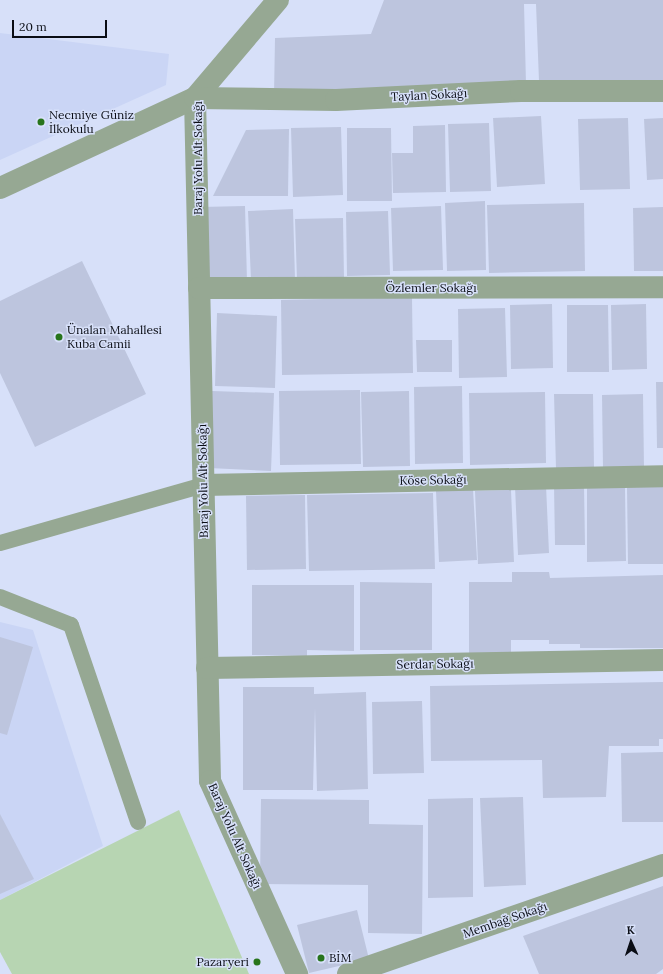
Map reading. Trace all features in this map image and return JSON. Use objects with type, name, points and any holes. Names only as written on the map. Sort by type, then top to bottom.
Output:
[{"type":"street","name":"Baraj Yolu Alt Sokağı","points":[[278,0],[195,98],[210,781],[297,974]]},
{"type":"street","name":"Taylan Sokağı","points":[[195,98],[336,100],[521,91],[663,92]]},
{"type":"street","points":[[0,188],[195,98]]},
{"type":"street","name":"Özlemler Sokağı","points":[[199,288],[663,287]]},
{"type":"street","name":"Köse Sokağı","points":[[204,484],[663,476]]},
{"type":"street","name":"Serdar Sokağı","points":[[208,668],[663,660]]},
{"type":"street","name":"Membağ Sokağı","points":[[348,974],[663,865]]},
{"type":"lane","points":[[0,543],[204,484]]},
{"type":"lane","points":[[0,597],[71,625],[138,822]]},
{"type":"shaded area","name":"Necmiye Güniz İlkokulu","points":[[0,33],[169,54],[166,85],[0,160]]},
{"type":"shaded area","points":[[0,622],[33,630],[103,846],[0,900]]},
{"type":"green space","points":[[179,810],[249,974],[12,974],[0,952],[0,900]]},
{"type":"building","points":[[384,0],[663,0],[663,83],[539,81],[536,4],[524,4],[526,84],[274,95],[275,38],[371,34]]},
{"type":"building","points":[[541,116],[545,184],[497,187],[493,118]]},
{"type":"building","points":[[628,118],[630,189],[580,190],[578,119]]},
{"type":"building","points":[[663,118],[663,179],[647,180],[644,119]]},
{"type":"building","points":[[489,123],[491,191],[450,192],[448,124]]},
{"type":"building","points":[[445,125],[446,192],[393,193],[392,153],[413,153],[413,126]]},
{"type":"building","points":[[341,127],[343,195],[293,197],[291,128]]},
{"type":"building","points":[[347,128],[391,128],[392,201],[347,201]]},
{"type":"building","points":[[289,129],[288,196],[213,196],[246,130]]},
{"type":"building","points":[[485,201],[486,270],[447,271],[445,203]]},
{"type":"building","points":[[584,203],[585,271],[489,273],[487,205]]},
{"type":"building","points":[[245,206],[247,281],[204,282],[201,207]]},
{"type":"building","points":[[441,206],[443,270],[393,271],[391,208]]},
{"type":"building","points":[[663,207],[663,271],[634,271],[633,208]]},
{"type":"building","points":[[293,209],[295,279],[251,280],[248,211]]},
{"type":"building","points":[[388,211],[390,275],[347,276],[346,212]]},
{"type":"building","points":[[343,218],[344,278],[297,280],[295,219]]},
{"type":"building","name":"Ünalan Mahallesi Kuba Camii","points":[[82,261],[146,394],[35,447],[0,373],[0,301]]},
{"type":"building","points":[[412,297],[413,373],[282,375],[281,300]]},
{"type":"building","points":[[552,304],[553,368],[511,369],[510,305]]},
{"type":"building","points":[[646,304],[647,369],[612,370],[611,305]]},
{"type":"building","points":[[567,305],[608,305],[609,372],[567,372]]},
{"type":"building","points":[[505,308],[507,377],[459,378],[458,309]]},
{"type":"building","points":[[217,313],[277,316],[275,388],[215,386]]},
{"type":"building","points":[[416,340],[452,340],[452,372],[417,372]]},
{"type":"building","points":[[656,382],[663,382],[663,448],[657,448]]},
{"type":"building","points":[[462,386],[463,463],[415,464],[414,387]]},
{"type":"building","points":[[360,390],[361,464],[280,465],[279,391]]},
{"type":"building","points":[[212,391],[274,393],[271,471],[209,468]]},
{"type":"building","points":[[409,391],[410,466],[363,467],[361,392]]},
{"type":"building","points":[[545,392],[546,463],[470,465],[469,393]]},
{"type":"building","points":[[554,394],[593,394],[594,468],[556,469]]},
{"type":"building","points":[[643,394],[644,468],[603,469],[602,395]]},
{"type":"building","points":[[546,485],[549,553],[518,555],[515,486]]},
{"type":"building","points":[[554,485],[584,485],[585,545],[555,545]]},
{"type":"building","points":[[587,486],[625,486],[626,561],[587,562]]},
{"type":"building","points":[[627,487],[663,487],[663,564],[628,564]]},
{"type":"building","points":[[473,489],[477,560],[439,562],[436,491]]},
{"type":"building","points":[[511,490],[514,562],[478,564],[475,491]]},
{"type":"building","points":[[433,493],[435,569],[309,571],[307,495]]},
{"type":"building","points":[[305,495],[306,569],[247,570],[246,496]]},
{"type":"building","points":[[512,572],[549,572],[550,578],[663,575],[663,648],[580,648],[580,644],[549,644],[549,640],[511,640],[511,653],[469,653],[469,582],[512,582]]},
{"type":"building","points":[[360,582],[432,583],[432,650],[360,650]]},
{"type":"building","points":[[252,585],[354,585],[354,651],[307,650],[307,656],[252,655]]},
{"type":"building","points":[[0,637],[33,647],[7,735],[0,733]]},
{"type":"building","points":[[663,682],[663,739],[659,739],[659,746],[609,746],[606,797],[543,798],[542,760],[431,761],[430,686]]},
{"type":"building","points":[[243,687],[314,687],[314,694],[366,692],[368,789],[317,791],[315,708],[313,790],[243,790]]},
{"type":"building","points":[[422,701],[424,773],[373,774],[372,702]]},
{"type":"building","points":[[663,752],[663,822],[622,822],[621,753]]},
{"type":"building","points":[[523,797],[526,885],[484,887],[480,798]]},
{"type":"building","points":[[473,798],[473,897],[428,898],[428,799]]},
{"type":"building","points":[[261,799],[369,800],[369,824],[423,825],[422,934],[368,933],[368,885],[260,884]]},
{"type":"building","points":[[0,814],[34,879],[0,894]]},
{"type":"building","points":[[663,886],[663,969],[656,974],[539,974],[523,936]]},
{"type":"building","points":[[357,910],[369,959],[309,973],[297,925]]},
{"type":"place","name":"Necmiye Güniz İlkokulu","points":[[41,122]]},
{"type":"place","name":"Ünalan Mahallesi Kuba Camii","points":[[59,337]]},
{"type":"place","name":"BİM","points":[[321,958]]},
{"type":"place","name":"Pazaryeri","points":[[257,962]]}]
